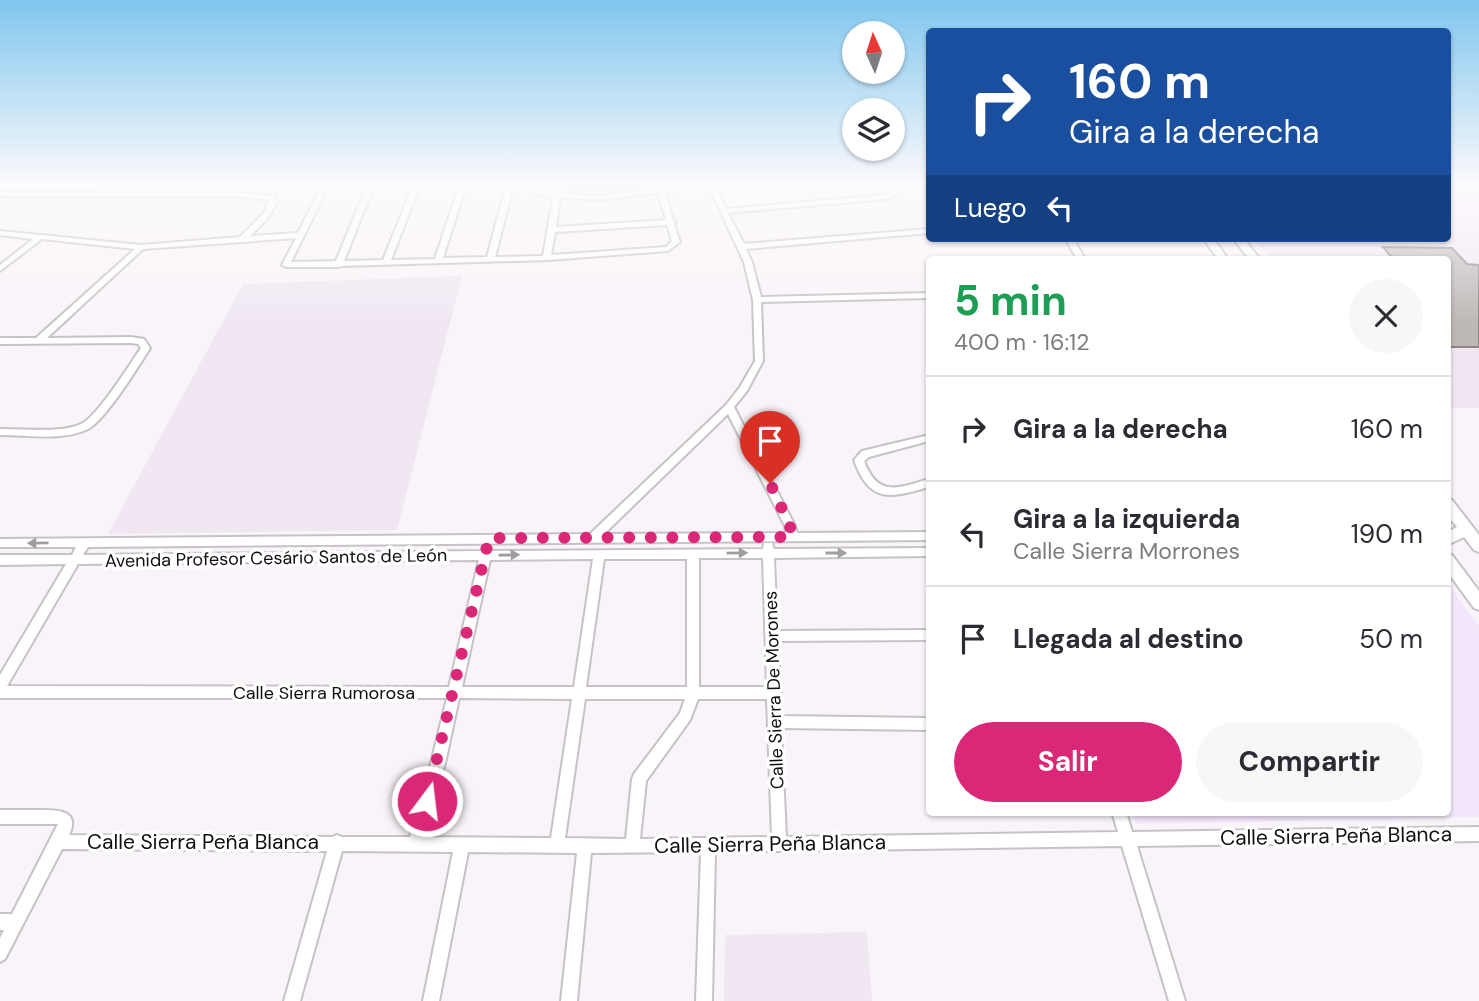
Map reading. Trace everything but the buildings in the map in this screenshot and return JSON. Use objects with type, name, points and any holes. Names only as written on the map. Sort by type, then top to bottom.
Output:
[{"type":"main road","points":[[1241,242],[1253,256]]},
{"type":"main road","points":[[1451,509],[1479,546]]},
{"type":"main road","points":[[1451,537],[1466,529]]},
{"type":"main road","points":[[1451,565],[1474,597]]},
{"type":"main road","points":[[1451,576],[1474,597]]},
{"type":"street","points":[[243,239],[252,230]]},
{"type":"street","points":[[303,230],[286,265],[547,258],[673,247],[676,242],[674,230]]},
{"type":"street","points":[[338,264],[352,230]]},
{"type":"street","points":[[386,263],[399,230]]},
{"type":"street","points":[[439,262],[449,230]]},
{"type":"street","points":[[490,260],[498,230]]},
{"type":"street","points":[[547,258],[552,230],[556,230]]},
{"type":"street","points":[[594,537],[729,407],[744,389],[759,361],[757,300],[752,274],[732,230]]},
{"type":"street","points":[[741,247],[926,231]]},
{"type":"street","points":[[0,233],[141,247],[300,235]]},
{"type":"street","points":[[0,268],[40,237]]},
{"type":"street","points":[[38,341],[141,247]]},
{"type":"street","points":[[757,300],[926,296]]},
{"type":"street","points":[[0,341],[141,341],[146,348],[99,414],[85,427],[64,432],[0,432]]},
{"type":"street","points":[[729,407],[770,483],[790,526],[792,537]]},
{"type":"street","points":[[926,439],[861,456],[859,460],[874,488],[883,492],[896,492],[926,484]]},
{"type":"street","name":"Avenida Profesor Cesário Santos de León","points":[[0,543],[926,536]]},
{"type":"street","name":"Calle Sierra De Morones","points":[[767,537],[779,844]]},
{"type":"street","points":[[416,843],[454,694],[489,538]]},
{"type":"street","points":[[0,686],[85,542]]},
{"type":"street","name":"Avenida Profesor Cesário Santos de León","points":[[0,560],[926,552]]},
{"type":"street","points":[[557,846],[599,554]]},
{"type":"street","points":[[632,846],[639,779],[648,763],[685,716],[693,694],[693,554]]},
{"type":"street","points":[[772,636],[926,635]]},
{"type":"street","name":"Calle Sierra Rumorosa","points":[[0,692],[775,693]]},
{"type":"street","points":[[776,722],[926,724]]},
{"type":"street","points":[[1120,816],[1177,1001]]},
{"type":"street","points":[[0,817],[60,817],[65,821],[60,842],[8,922],[0,954]]},
{"type":"street","name":"Calle Sierra Peña Blanca","points":[[60,842],[632,846],[1479,834]]},
{"type":"street","points":[[292,1001],[337,842]]},
{"type":"street","points":[[431,1001],[462,845]]},
{"type":"street","points":[[705,1001],[708,845]]},
{"type":"street","points":[[569,1001],[586,846]]},
{"type":"shaded area","points":[[1451,230],[1479,230],[1479,234],[1451,234]]},
{"type":"shaded area","points":[[1451,234],[1479,234],[1479,408],[1451,408],[1451,256],[1270,256],[1254,242],[1451,242]]},
{"type":"shaded area","points":[[462,276],[397,530],[108,534],[243,284]]},
{"type":"shaded area","points":[[1451,588],[1479,626],[1479,817],[1136,824],[1134,816],[1451,816]]},
{"type":"shaded area","points":[[867,932],[872,1001],[724,1001],[725,935]]},
{"type":"route","points":[[427,801],[489,538],[792,537],[790,526],[770,483]]}]
